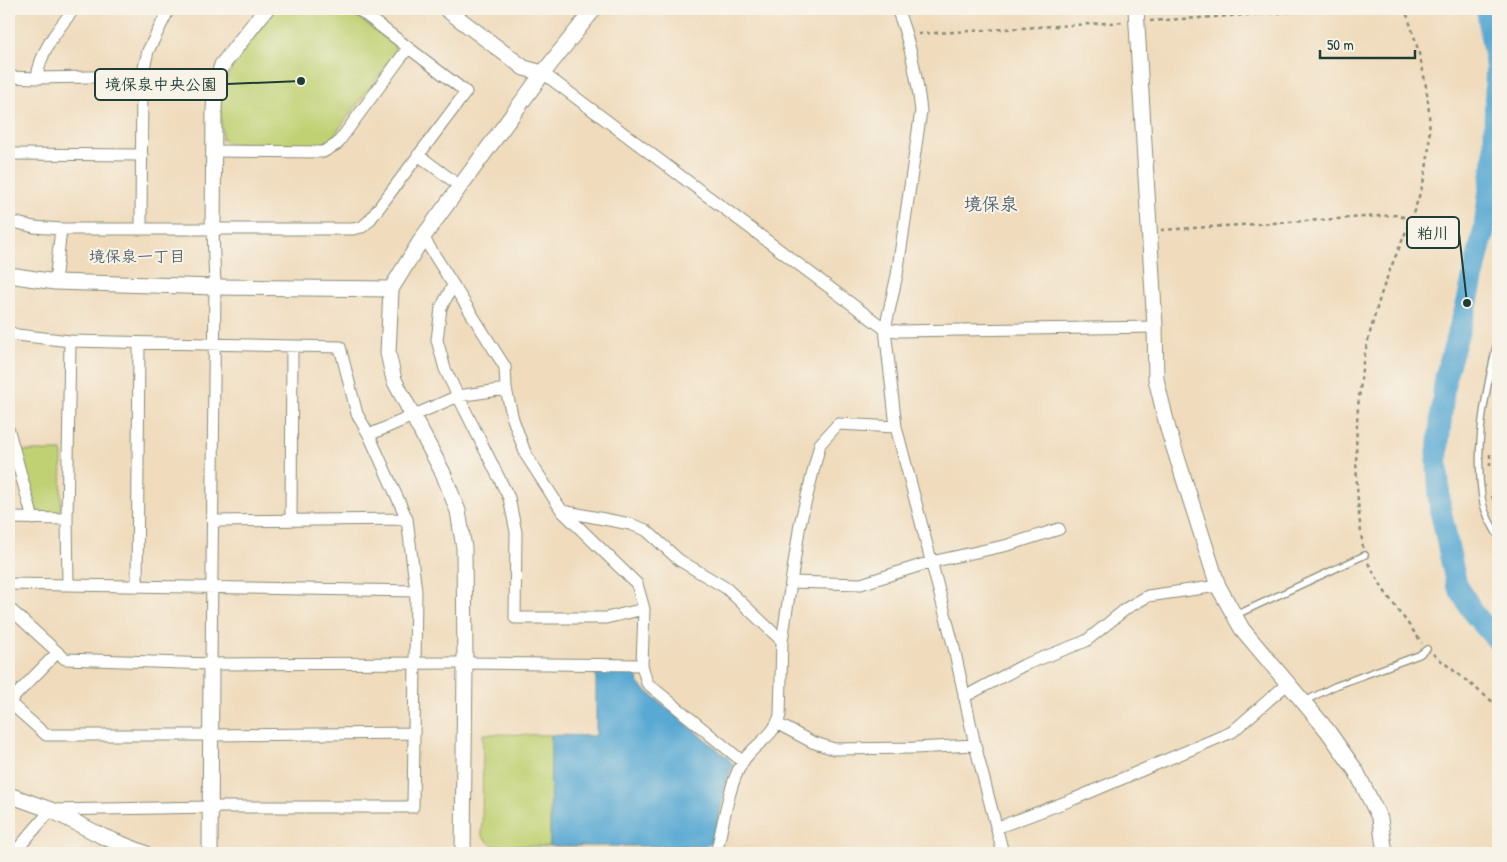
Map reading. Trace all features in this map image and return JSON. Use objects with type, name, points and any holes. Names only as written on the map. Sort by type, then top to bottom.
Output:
[{"type":"street","points":[[37,78],[39,64],[50,42],[74,9]]},
{"type":"street","points":[[141,229],[142,76],[148,51],[170,9]]},
{"type":"street","points":[[210,853],[215,287],[213,230],[214,109],[216,83],[222,65],[266,9]]},
{"type":"street","points":[[9,220],[34,227],[61,229],[213,230],[353,229],[362,227],[369,221],[466,92],[358,9]]},
{"type":"street","points":[[446,9],[524,68],[543,73],[885,329],[898,331],[1156,327]]},
{"type":"street","points":[[463,853],[464,548],[458,511],[442,473],[394,380],[388,353],[391,289],[423,237],[543,73],[594,9]]},
{"type":"street","points":[[898,9],[907,36],[918,84],[921,111],[897,275],[885,329],[896,427],[1003,853]]},
{"type":"street","points":[[1136,15],[1156,327],[1156,379],[1168,430],[1218,586],[1242,628],[1327,730],[1356,770],[1380,819],[1385,853]]},
{"type":"street","points":[[214,151],[323,152],[338,144],[408,48]]},
{"type":"street","points":[[9,77],[142,76],[216,83]]},
{"type":"street","points":[[9,154],[142,155]]},
{"type":"street","points":[[418,155],[460,186]]},
{"type":"street","points":[[55,282],[61,229]]},
{"type":"street","points":[[423,237],[505,367],[506,390],[513,419],[526,455],[562,512],[637,584],[644,609],[642,665],[647,683],[742,761]]},
{"type":"street","points":[[9,275],[55,282],[215,287],[391,289]]},
{"type":"street","points":[[453,285],[441,308],[437,340],[445,369],[509,498],[516,532],[516,618],[606,618],[644,609]]},
{"type":"street","points":[[9,332],[17,335],[70,341],[340,347],[357,414],[407,519],[416,591],[413,807],[211,807],[51,810],[14,853]]},
{"type":"street","points":[[68,586],[67,519],[70,341]]},
{"type":"street","points":[[137,587],[139,343]]},
{"type":"street","points":[[291,520],[292,346]]},
{"type":"street","points":[[369,436],[458,396],[506,390]]},
{"type":"street","points":[[716,853],[734,778],[742,761],[771,734],[778,724],[780,715],[782,641],[800,524],[820,444],[838,424],[896,427]]},
{"type":"street","points":[[9,431],[33,519]]},
{"type":"street","points":[[562,512],[630,524],[646,530],[679,560],[726,588],[782,641]]},
{"type":"street","points":[[9,518],[67,519]]},
{"type":"street","points":[[213,521],[407,519]]},
{"type":"street","points":[[791,582],[861,584],[931,562],[1008,545],[1059,529]]},
{"type":"street","points":[[9,584],[212,589],[416,591]]},
{"type":"street","points":[[964,697],[1024,665],[1086,641],[1127,608],[1148,596],[1218,586]]},
{"type":"street","points":[[9,608],[57,654],[65,659],[211,664],[465,663],[642,665]]},
{"type":"street","points":[[57,654],[9,702],[46,735],[414,733]]},
{"type":"street","points":[[996,828],[1074,799],[1232,732],[1287,684]]},
{"type":"street","points":[[778,724],[812,742],[834,748],[975,745]]},
{"type":"street","points":[[9,795],[51,810],[104,837],[144,853]]},
{"type":"lane","points":[[1498,338],[1478,447],[1482,499],[1488,519],[1498,536]]},
{"type":"lane","points":[[1234,616],[1365,555]]},
{"type":"lane","points":[[1303,702],[1335,686],[1419,656],[1427,649]]},
{"type":"path","points":[[907,36],[1136,15],[1343,9]]},
{"type":"path","points":[[1374,9],[1406,10],[1418,44],[1430,109],[1427,159],[1423,182],[1379,300],[1363,364],[1356,434],[1359,522],[1365,555],[1370,567],[1403,618],[1427,649],[1498,706]]},
{"type":"path","points":[[1149,231],[1398,215],[1410,220]]},
{"type":"path","points":[[1490,451],[1490,470]]},
{"type":"path","points":[[1490,489],[1498,513]]},
{"type":"green space","points":[[275,9],[348,9],[395,46],[395,55],[329,142],[321,145],[229,144],[222,139],[221,104],[226,81],[237,59]]},
{"type":"green space","points":[[19,451],[62,451],[61,508],[56,513],[46,513],[36,509]]},
{"type":"green space","points":[[483,734],[551,735],[550,846],[493,846],[482,836]]},
{"type":"water","points":[[596,670],[632,671],[638,676],[639,685],[728,758],[733,766],[727,778],[714,841],[706,846],[550,846],[551,735],[596,736]]},
{"type":"waterway","points":[[1487,9],[1496,68],[1494,157],[1484,230],[1467,303],[1445,378],[1437,458],[1440,508],[1456,583],[1474,614],[1498,641]]},
{"type":"place","name":"境保泉中央公園","points":[[301,81]]},
{"type":"place","name":"粕川","points":[[1467,303]]},
{"type":"district","name":"境保泉","points":[[991,204]]},
{"type":"district","name":"境保泉一丁目","points":[[137,256]]}]
